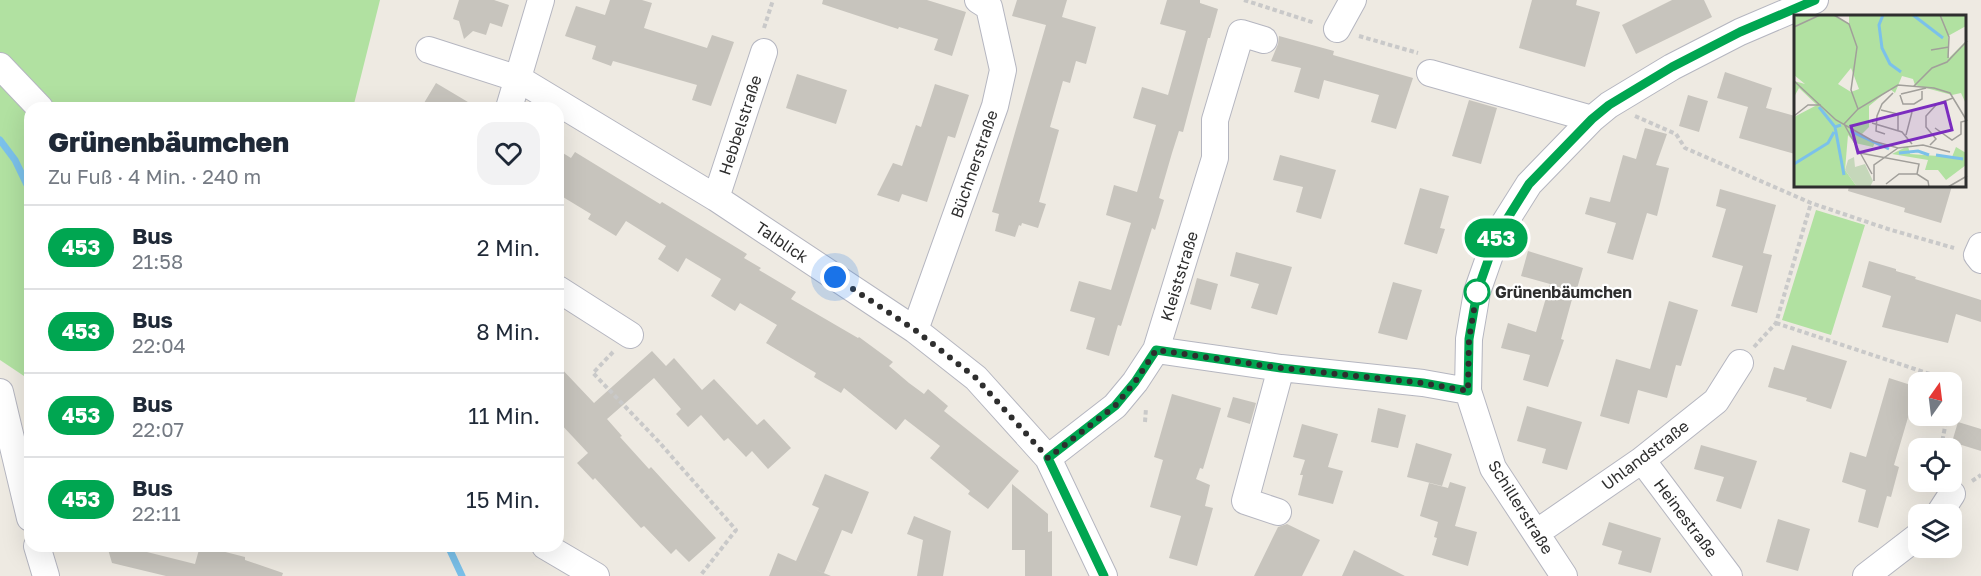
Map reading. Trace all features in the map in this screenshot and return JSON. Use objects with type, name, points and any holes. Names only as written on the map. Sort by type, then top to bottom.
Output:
[{"type":"street","points":[[511,102],[541,0]]},
{"type":"street","name":"Büchnerstraße","points":[[915,330],[995,106],[1003,70],[990,7],[978,0]]},
{"type":"street","points":[[1337,29],[1353,0]]},
{"type":"street","name":"Schillerstraße","points":[[1564,576],[1493,468],[1468,391],[1469,339],[1477,292],[1497,235],[1529,184],[1600,112],[1672,67],[1730,37],[1815,0]]},
{"type":"street","name":"Kleiststraße","points":[[1048,458],[1115,406],[1135,382],[1156,350],[1215,158],[1215,120],[1240,33],[1264,40]]},
{"type":"street","name":"Talblick","points":[[429,50],[519,79],[557,102]]},
{"type":"street","name":"Hebbelstraße","points":[[716,198],[764,52]]},
{"type":"street","points":[[1426,64],[1600,112]]},
{"type":"street","points":[[0,66],[34,102]]},
{"type":"street","name":"Talblick","points":[[564,106],[716,198],[915,330],[976,378],[1048,458],[1104,576]]},
{"type":"street","points":[[564,293],[630,335]]},
{"type":"street","points":[[1156,350],[1281,368],[1423,383],[1468,391]]},
{"type":"street","name":"Uhlandstraße","points":[[1536,534],[1642,460],[1716,401],[1740,363]]},
{"type":"street","points":[[1278,513],[1245,501],[1281,368]]},
{"type":"street","points":[[0,392],[24,493]]},
{"type":"street","name":"Heinestraße","points":[[1642,460],[1729,576]]},
{"type":"street","points":[[1866,576],[1908,544]]},
{"type":"street","points":[[39,552],[46,576]]},
{"type":"street","points":[[555,552],[596,576]]},
{"type":"path","points":[[764,52],[764,31],[773,0]]},
{"type":"path","points":[[1244,0],[1337,29]]},
{"type":"path","points":[[1372,40],[1426,64]]},
{"type":"path","points":[[1600,112],[1676,134],[1685,148],[1811,203],[1888,229],[1980,253]]},
{"type":"path","points":[[1740,363],[1776,323],[1811,203]]},
{"type":"path","points":[[1776,323],[1925,372]]},
{"type":"path","points":[[630,335],[593,373],[736,530],[700,576]]},
{"type":"path","points":[[1145,422],[1146,408]]},
{"type":"green space","points":[[0,0],[380,0],[354,102],[46,102],[0,54]]},
{"type":"green space","points":[[0,77],[24,102],[24,376],[0,360]]},
{"type":"green space","points":[[1816,210],[1865,225],[1831,335],[1782,320]]},
{"type":"building","points":[[459,0],[494,0],[509,5],[502,27],[490,23],[486,35],[473,31],[464,39],[459,21],[453,19]]},
{"type":"building","points":[[610,0],[642,0],[652,3],[644,28],[707,48],[712,35],[734,42],[711,106],[692,100],[697,85],[613,61],[611,66],[592,59],[596,46],[565,36],[576,6],[605,15]]},
{"type":"building","points":[[823,0],[927,0],[966,12],[952,56],[934,50],[938,39],[899,27],[898,29],[822,4]]},
{"type":"building","points":[[1017,0],[1067,0],[1062,17],[1096,27],[1086,64],[1076,61],[1070,83],[1063,81],[1050,127],[1059,130],[1039,202],[1046,204],[1038,228],[1022,223],[1015,237],[995,231],[999,214],[992,212],[1046,25],[1012,16]]},
{"type":"building","points":[[1167,0],[1200,0],[1200,3],[1218,9],[1183,132],[1179,131],[1159,198],[1164,200],[1155,230],[1152,228],[1121,326],[1118,325],[1109,356],[1086,349],[1095,318],[1070,311],[1079,281],[1111,290],[1131,223],[1106,215],[1114,185],[1137,192],[1156,125],[1133,118],[1142,87],[1168,95],[1186,31],[1160,24]]},
{"type":"building","points":[[1532,0],[1577,0],[1576,5],[1600,12],[1585,67],[1519,48]]},
{"type":"building","points":[[1672,0],[1704,0],[1712,17],[1636,54],[1622,25]]},
{"type":"building","points":[[1279,36],[1334,51],[1333,55],[1413,78],[1396,129],[1371,122],[1379,95],[1324,80],[1319,99],[1294,92],[1301,68],[1271,61]]},
{"type":"building","points":[[1725,72],[1772,88],[1766,108],[1794,116],[1794,154],[1739,138],[1748,107],[1717,98]]},
{"type":"building","points":[[797,74],[847,90],[836,124],[786,108]]},
{"type":"building","points":[[436,83],[468,102],[425,102]]},
{"type":"building","points":[[935,84],[969,95],[955,138],[948,136],[927,202],[902,194],[899,202],[877,195],[893,163],[902,166],[916,125],[921,127]]},
{"type":"building","points":[[1688,95],[1708,101],[1699,132],[1679,126]]},
{"type":"building","points":[[1469,100],[1497,108],[1481,164],[1452,156]]},
{"type":"building","points":[[1645,128],[1667,134],[1656,165],[1669,168],[1657,216],[1647,213],[1633,260],[1607,253],[1616,223],[1585,214],[1590,197],[1610,202],[1623,155],[1636,159]]},
{"type":"building","points":[[575,152],[747,254],[744,258],[761,268],[759,270],[796,292],[791,299],[859,337],[893,362],[889,366],[924,394],[928,389],[948,406],[944,411],[1019,471],[988,509],[968,494],[970,491],[930,458],[940,446],[905,419],[896,430],[844,388],[841,393],[814,377],[816,373],[766,343],[777,325],[740,303],[735,311],[711,296],[721,279],[686,258],[678,272],[658,259],[666,246],[626,221],[616,236],[588,219],[591,214],[564,198],[564,154],[571,158]]},
{"type":"building","points":[[1280,155],[1336,170],[1321,219],[1296,212],[1303,187],[1273,180]]},
{"type":"building","points":[[1420,188],[1449,196],[1440,228],[1445,229],[1437,254],[1404,244]]},
{"type":"building","points":[[1849,188],[1951,188],[1941,223],[1904,212],[1905,208],[1848,191]]},
{"type":"building","points":[[1720,189],[1776,205],[1763,253],[1772,255],[1757,313],[1731,306],[1743,266],[1712,257],[1726,209],[1716,206]]},
{"type":"building","points":[[1528,251],[1583,268],[1561,339],[1564,340],[1548,387],[1523,380],[1530,355],[1501,348],[1508,323],[1536,332],[1550,284],[1521,276]]},
{"type":"building","points":[[1236,252],[1292,267],[1277,315],[1251,308],[1259,284],[1230,276]]},
{"type":"building","points":[[1869,261],[1896,269],[1896,271],[1916,277],[1915,279],[1981,300],[1981,322],[1956,314],[1948,343],[1882,327],[1891,296],[1862,287]]},
{"type":"building","points":[[1197,278],[1218,284],[1211,310],[1190,304]]},
{"type":"building","points":[[1393,282],[1422,290],[1407,340],[1378,333]]},
{"type":"building","points":[[1669,301],[1698,310],[1681,366],[1676,365],[1667,398],[1638,390],[1629,424],[1600,416],[1616,359],[1650,369]]},
{"type":"building","points":[[1792,345],[1847,361],[1831,409],[1806,401],[1807,398],[1768,387],[1774,367],[1784,370]]},
{"type":"building","points":[[652,351],[666,366],[674,358],[702,390],[714,379],[757,425],[764,419],[791,448],[768,469],[752,451],[746,457],[728,438],[724,441],[701,415],[688,427],[676,414],[681,409],[654,378],[607,419],[649,469],[651,467],[716,538],[689,562],[676,549],[671,554],[644,526],[641,528],[595,478],[593,480],[577,463],[588,453],[564,427],[564,371],[594,403]]},
{"type":"building","points":[[1889,378],[1908,384],[1908,418],[1894,465],[1899,467],[1891,497],[1887,496],[1878,528],[1858,522],[1866,490],[1842,482],[1850,452],[1866,457]]},
{"type":"building","points":[[1172,394],[1221,408],[1203,469],[1200,468],[1196,479],[1210,485],[1205,506],[1213,508],[1197,566],[1169,558],[1181,516],[1150,507],[1163,460],[1154,457]]},
{"type":"building","points":[[1233,397],[1256,403],[1250,424],[1227,417]]},
{"type":"building","points":[[1527,406],[1582,422],[1567,470],[1542,463],[1546,449],[1517,441]]},
{"type":"building","points":[[1378,408],[1406,415],[1398,448],[1371,442]]},
{"type":"building","points":[[1962,423],[1981,429],[1981,451],[1962,445],[1962,438],[1953,438],[1957,426],[1962,426]]},
{"type":"building","points":[[1302,424],[1338,434],[1328,467],[1343,471],[1333,504],[1298,495],[1303,475],[1300,475],[1305,460],[1293,457]]},
{"type":"building","points":[[1416,443],[1452,454],[1442,486],[1407,477]]},
{"type":"building","points":[[1701,445],[1757,461],[1741,509],[1716,501],[1724,477],[1694,469]]},
{"type":"building","points":[[825,474],[869,492],[852,534],[842,530],[824,573],[814,569],[831,576],[769,576],[778,553],[796,561],[819,508],[812,505]]},
{"type":"building","points":[[1450,482],[1466,487],[1455,526],[1477,532],[1468,566],[1432,555],[1437,538],[1434,537],[1438,522],[1420,516],[1429,483],[1448,488]]},
{"type":"building","points":[[1012,484],[1048,514],[1048,532],[1052,531],[1052,576],[1025,576],[1025,550],[1012,550]]},
{"type":"building","points":[[914,516],[951,531],[943,576],[917,576],[923,540],[907,534]]},
{"type":"building","points":[[1778,519],[1810,529],[1798,571],[1766,562]]},
{"type":"building","points":[[1609,522],[1661,538],[1651,573],[1618,564],[1622,551],[1602,545]]},
{"type":"building","points":[[1287,524],[1320,540],[1302,576],[1254,576],[1278,527]]},
{"type":"building","points":[[1354,550],[1405,576],[1342,576]]},
{"type":"building","points":[[109,552],[147,552],[195,564],[198,552],[225,552],[245,557],[245,560],[283,573],[282,576],[166,576],[112,563]]},
{"type":"waterway","points":[[0,140],[15,160],[24,179]]},
{"type":"waterway","points":[[451,552],[462,576]]},
{"type":"bus line","name":"453","points":[[1104,576],[1048,458],[1115,406],[1135,382],[1156,350],[1281,368],[1423,383],[1468,391],[1469,339],[1477,292],[1497,235],[1529,184],[1592,119],[1609,105],[1672,67],[1740,32],[1815,0]]},
{"type":"place","name":"Grünenbäumchen","points":[[1477,292]]},
{"type":"route","points":[[835,277],[915,330],[976,378],[1048,458],[1115,406],[1135,382],[1156,350],[1281,368],[1423,383],[1468,391],[1469,339],[1477,292]]}]
